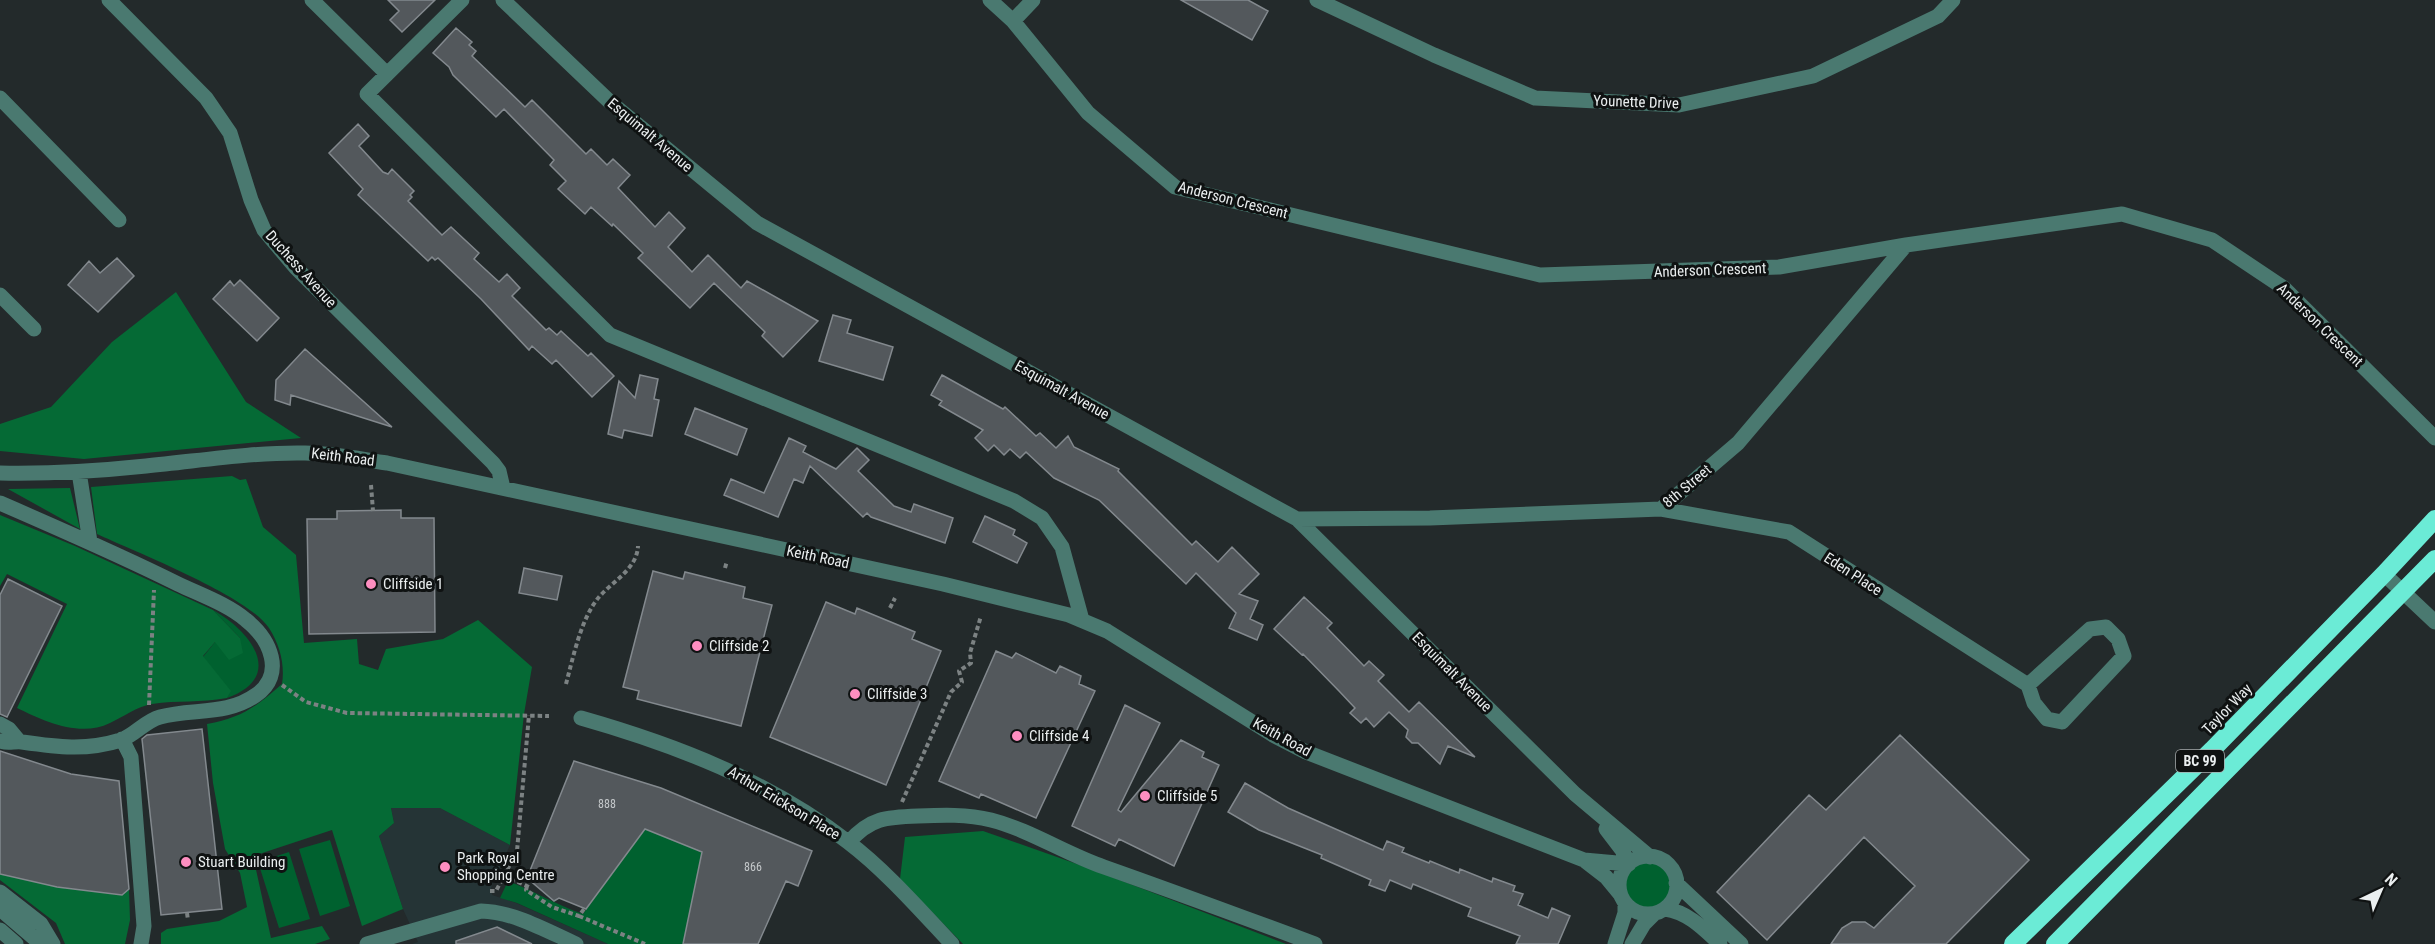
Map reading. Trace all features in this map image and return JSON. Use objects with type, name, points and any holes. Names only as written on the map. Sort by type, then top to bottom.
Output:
[{"type":"highway","name":"Taylor Way","points":[[2013,944],[2212,750],[2435,519]]},
{"type":"highway","name":"BC 99","points":[[2055,944],[2435,559]]},
{"type":"street","name":"Duchess Avenue","points":[[109,0],[206,98],[230,133],[251,200],[264,230],[296,268],[493,463],[499,471],[503,488]]},
{"type":"street","points":[[312,0],[387,74]]},
{"type":"street","points":[[462,0],[367,94],[610,335],[1014,501],[1042,518],[1062,547],[1082,620]]},
{"type":"street","name":"Esquimalt Avenue","points":[[503,0],[610,102],[757,223],[1297,519],[1595,812],[1650,856]]},
{"type":"street","name":"Anderson Crescent","points":[[990,0],[1013,21],[1088,113],[1175,187],[1540,275],[1779,267],[1906,245],[2122,214],[2212,240],[2284,288],[2435,438]]},
{"type":"street","points":[[1013,21],[1034,0]]},
{"type":"street","name":"Younette Drive","points":[[1317,0],[1434,55],[1535,98],[1679,105],[1812,76],[1938,16],[1953,0]]},
{"type":"street","points":[[0,98],[119,220]]},
{"type":"street","name":"8th Street","points":[[1297,519],[1430,518],[1661,509],[1738,443],[1906,245]]},
{"type":"street","points":[[0,295],[34,329]]},
{"type":"street","name":"Keith Road","points":[[0,473],[79,472],[145,467],[253,454],[307,453],[387,463],[943,584],[1082,620],[1107,631],[1274,735],[1306,752],[1584,860],[1628,864]]},
{"type":"street","points":[[79,472],[90,542]]},
{"type":"street","points":[[0,503],[155,572],[233,611],[253,626],[267,644],[274,667],[271,679],[265,688],[243,703],[228,709],[157,717],[122,739],[88,747],[61,748],[19,741],[3,743],[0,741]]},
{"type":"street","name":"Eden Place","points":[[1661,509],[1789,532],[2028,685]]},
{"type":"street","points":[[2384,574],[2435,622]]},
{"type":"street","points":[[2106,627],[2118,639],[2124,656],[2062,722],[2047,720],[2034,704],[2028,685],[2090,629],[2106,627]]},
{"type":"street","name":"Arthur Erickson Place","points":[[581,718],[643,735],[704,758],[754,783],[849,842],[952,944]]},
{"type":"street","points":[[0,724],[9,729],[19,741]]},
{"type":"street","points":[[122,739],[131,757],[144,926],[141,944]]},
{"type":"street","name":"Esquimalt Avenue","points":[[1595,812],[1622,850],[1628,864]]},
{"type":"street","points":[[849,842],[861,829],[874,821],[896,817],[965,816],[988,819],[1009,825],[1101,866],[1203,901],[1315,944]]},
{"type":"street","points":[[1615,944],[1625,913],[1620,878],[1628,864],[1650,856],[1668,865],[1676,883],[1741,944]]},
{"type":"street","name":"Keith Road","points":[[1584,860],[1606,877],[1623,899]]},
{"type":"street","points":[[1632,944],[1644,924],[1660,911],[1676,892],[1676,883]]},
{"type":"street","points":[[0,892],[41,924],[53,944]]},
{"type":"street","points":[[1623,899],[1638,913],[1678,911],[1693,920],[1720,944]]},
{"type":"street","points":[[0,909],[41,944]]},
{"type":"street","points":[[367,944],[393,940],[473,912],[496,911],[514,916],[576,944]]},
{"type":"street","points":[[0,930],[16,944]]},
{"type":"path","points":[[371,485],[373,511]]},
{"type":"path","points":[[566,684],[574,654],[591,609],[599,597],[632,565],[638,553],[638,546]]},
{"type":"path","points":[[725,568],[727,561]]},
{"type":"path","points":[[148,706],[155,572]]},
{"type":"path","points":[[890,608],[895,598]]},
{"type":"path","points":[[896,817],[951,692],[962,682],[959,671],[971,663],[970,653],[981,616]]},
{"type":"path","points":[[271,679],[306,702],[346,713],[549,716]]},
{"type":"path","points":[[490,891],[496,891],[517,851],[529,715]]},
{"type":"path","points":[[504,876],[527,886]]},
{"type":"path","points":[[530,880],[526,890],[552,907],[645,944]]},
{"type":"path","points":[[579,916],[584,909]]},
{"type":"path","points":[[187,913],[188,920]]},
{"type":"shaded area","name":"Park Royal Shopping Centre","points":[[391,808],[440,808],[510,845],[491,888],[492,895],[516,903],[608,944],[412,944],[418,942],[403,909],[379,836],[394,823]]},
{"type":"green space","points":[[176,292],[246,402],[301,438],[84,459],[0,451],[0,424],[51,407],[112,342]]},
{"type":"green space","points":[[232,476],[240,480],[246,479],[263,527],[296,555],[304,643],[357,639],[359,664],[378,670],[386,649],[443,639],[478,620],[532,667],[524,714],[510,845],[440,808],[391,808],[394,823],[379,836],[403,909],[362,926],[332,830],[253,856],[271,938],[322,926],[330,939],[315,944],[161,944],[161,933],[167,929],[219,921],[247,907],[240,873],[225,849],[213,783],[207,724],[239,715],[273,692],[282,684],[282,662],[279,648],[269,628],[239,602],[163,563],[97,534],[91,487]]},
{"type":"green space","points":[[70,488],[80,529],[8,489]]},
{"type":"green space","points":[[0,515],[75,546],[213,610],[240,638],[243,653],[229,660],[215,642],[203,656],[231,691],[227,698],[147,705],[110,723],[87,729],[62,726],[17,708],[67,604],[7,574],[0,586]]},
{"type":"green space","points":[[213,610],[240,630],[250,642],[259,666],[255,678],[245,689],[227,698],[230,691],[203,657],[215,642],[240,638]]},
{"type":"green space","points":[[645,829],[702,852],[683,944],[608,944],[517,903],[500,898],[508,881],[583,914]]},
{"type":"green space","points":[[983,831],[1091,869],[1286,944],[963,944],[900,879],[905,837]]},
{"type":"green space","points":[[330,840],[350,906],[320,916],[299,849]]},
{"type":"green space","points":[[289,852],[310,919],[279,928],[258,862]]},
{"type":"green space","points":[[1648,861],[1666,868],[1673,886],[1666,904],[1648,911],[1630,904],[1623,886],[1630,868]]},
{"type":"green space","points":[[0,874],[57,887],[122,895],[129,889],[130,920],[125,944],[65,944],[56,923],[0,880]]},
{"type":"building","points":[[388,0],[435,0],[402,32],[390,20],[399,11]]},
{"type":"building","points":[[1181,0],[1248,0],[1268,11],[1252,40]]},
{"type":"building","points":[[456,28],[472,42],[469,45],[476,51],[472,56],[525,107],[532,100],[586,154],[591,149],[607,165],[613,159],[630,175],[618,188],[655,227],[669,212],[685,228],[668,247],[692,272],[708,255],[741,288],[747,281],[818,321],[783,357],[762,336],[765,332],[714,283],[690,308],[638,258],[643,253],[613,224],[612,226],[591,207],[585,214],[558,189],[566,181],[550,165],[554,160],[504,109],[496,117],[433,53]]},
{"type":"building","points":[[358,124],[369,136],[359,146],[383,172],[388,174],[392,169],[414,191],[408,201],[442,235],[451,227],[479,253],[474,259],[499,282],[507,274],[520,288],[512,296],[546,330],[549,328],[557,335],[561,331],[588,356],[591,353],[614,376],[592,397],[556,360],[552,364],[532,346],[529,350],[438,258],[435,260],[432,257],[428,261],[358,195],[363,189],[329,153]]},
{"type":"building","points":[[117,258],[134,276],[98,312],[68,285],[89,261],[100,273]]},
{"type":"building","points":[[240,280],[279,318],[257,341],[213,299],[230,281],[234,286]]},
{"type":"building","points":[[833,315],[851,320],[847,333],[893,347],[883,380],[819,361]]},
{"type":"building","points":[[305,349],[392,427],[291,395],[290,405],[275,400],[276,380]]},
{"type":"building","points":[[640,375],[658,379],[654,399],[659,400],[652,436],[624,430],[622,438],[608,434],[619,381],[635,398]]},
{"type":"building","points":[[942,375],[1003,409],[1005,407],[1036,436],[1040,433],[1056,448],[1068,436],[1074,447],[1119,469],[1118,471],[1192,545],[1196,541],[1218,562],[1232,547],[1259,574],[1239,594],[1258,601],[1250,619],[1263,625],[1257,640],[1229,628],[1236,613],[1196,573],[1186,584],[1099,500],[1054,478],[1026,452],[1020,458],[1010,449],[1004,455],[994,445],[988,451],[975,438],[983,430],[939,405],[942,401],[931,395]]},
{"type":"building","points":[[695,408],[747,429],[737,455],[685,434]]},
{"type":"building","points":[[789,438],[806,446],[803,452],[836,469],[857,448],[869,460],[858,471],[894,506],[911,512],[914,504],[953,518],[945,543],[871,517],[867,513],[863,517],[810,466],[803,483],[794,479],[778,517],[724,495],[731,479],[764,493]]},
{"type":"building","name":"Cliffside 1","points":[[401,510],[401,518],[434,518],[435,632],[309,634],[307,519],[337,519],[337,511]]},
{"type":"building","points":[[985,516],[1015,530],[1013,535],[1027,543],[1017,563],[973,542]]},
{"type":"building","points":[[524,568],[562,576],[557,600],[519,593]]},
{"type":"building","name":"Cliffside 2","points":[[653,571],[683,579],[685,572],[745,587],[743,598],[772,605],[741,726],[637,699],[639,691],[623,687]]},
{"type":"building","points":[[8,579],[62,606],[7,717],[0,714],[0,595]]},
{"type":"building","points":[[1304,597],[1332,623],[1327,628],[1364,666],[1369,661],[1384,675],[1378,681],[1409,712],[1419,702],[1475,757],[1448,746],[1440,764],[1418,743],[1412,743],[1406,737],[1408,730],[1389,712],[1374,727],[1366,718],[1361,723],[1350,713],[1355,708],[1303,654],[1274,629]]},
{"type":"building","name":"Cliffside 3","points":[[826,602],[855,614],[857,608],[915,632],[912,639],[941,651],[886,785],[770,737]]},
{"type":"building","name":"Cliffside 4","points":[[996,651],[1012,658],[1016,653],[1056,673],[1060,666],[1081,676],[1079,684],[1095,691],[1036,818],[981,794],[979,798],[939,781]]},
{"type":"building","name":"Cliffside 5","points":[[1125,705],[1160,723],[1118,810],[1121,812],[1181,740],[1204,752],[1202,757],[1219,765],[1174,866],[1119,839],[1115,846],[1072,826]]},
{"type":"building","name":"Stuart Building","points":[[202,729],[222,909],[161,915],[142,739],[147,735]]},
{"type":"building","points":[[1900,735],[2029,860],[1946,944],[1831,944],[1842,928],[1852,922],[1865,922],[1874,928],[1915,886],[1864,837],[1767,940],[1717,892],[1809,795],[1826,810]]},
{"type":"building","points":[[0,751],[71,774],[119,781],[129,889],[122,895],[57,887],[0,874]]},
{"type":"building","points":[[574,761],[661,788],[812,851],[798,886],[786,881],[758,944],[683,944],[702,852],[645,829],[586,909],[559,898],[554,901],[527,878]]},
{"type":"building","points":[[1245,783],[1288,808],[1383,850],[1387,841],[1404,848],[1402,852],[1429,863],[1430,861],[1459,873],[1460,869],[1492,882],[1493,878],[1515,886],[1513,891],[1523,894],[1518,905],[1548,918],[1552,908],[1570,916],[1558,944],[1516,944],[1520,936],[1468,916],[1471,908],[1413,884],[1411,889],[1390,880],[1385,891],[1369,885],[1371,880],[1321,858],[1322,855],[1259,830],[1228,812]]},
{"type":"building","points":[[497,927],[532,944],[456,944],[456,941]]},
{"type":"place","name":"Cliffside 1","points":[[371,584]]},
{"type":"place","name":"Cliffside 2","points":[[697,646]]},
{"type":"place","name":"Cliffside 3","points":[[855,694]]},
{"type":"place","name":"Cliffside 4","points":[[1017,736]]},
{"type":"place","name":"Cliffside 5","points":[[1145,796]]},
{"type":"place","name":"Stuart Building","points":[[186,862]]},
{"type":"place","name":"Park Royal Shopping Centre","points":[[445,867]]}]
